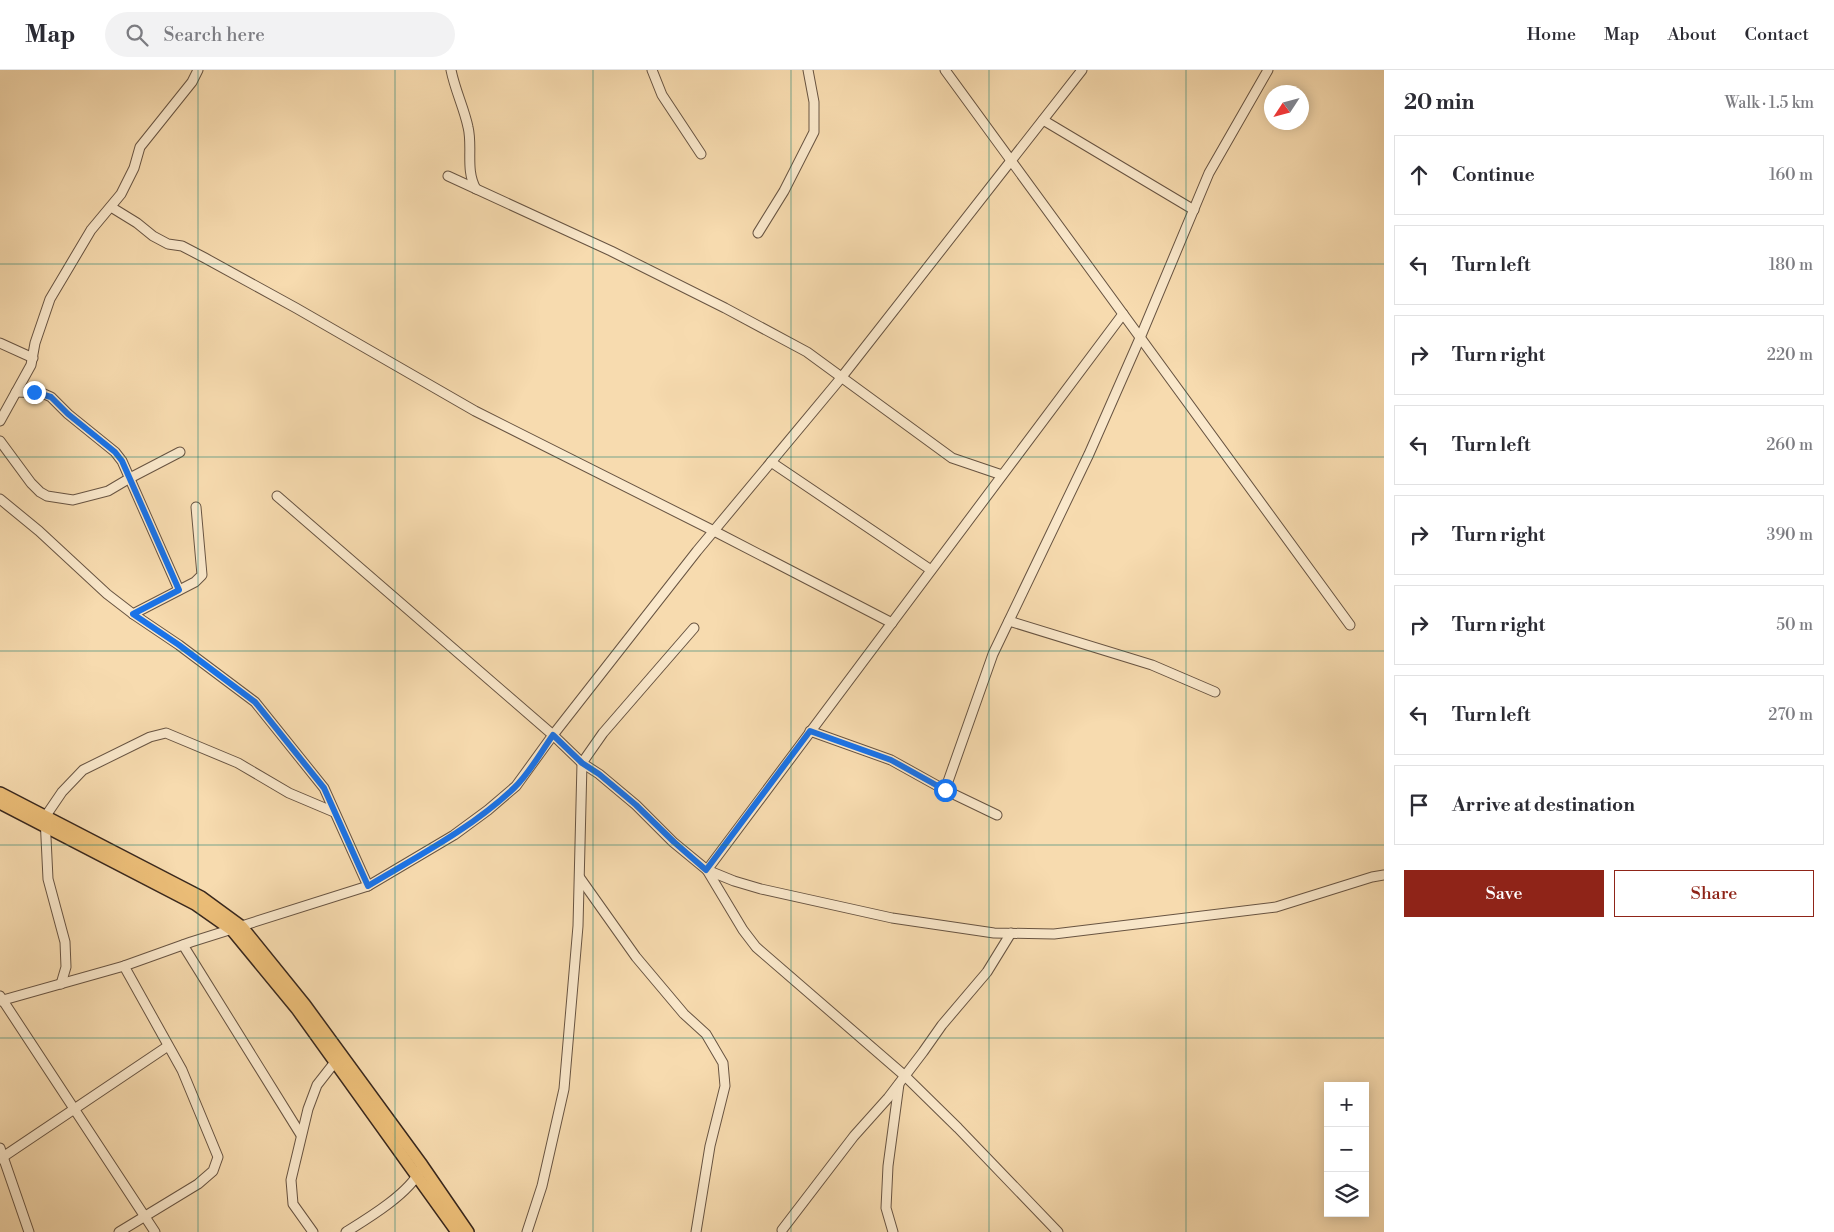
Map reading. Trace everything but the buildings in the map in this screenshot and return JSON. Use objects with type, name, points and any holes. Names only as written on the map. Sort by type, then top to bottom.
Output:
[{"type":"main road","points":[[0,793],[45,822],[237,928],[305,1005],[420,1170],[452,1230]]},
{"type":"main road","points":[[0,803],[45,822]]},
{"type":"main road","points":[[237,928],[335,1062],[468,1232]]},
{"type":"street","points":[[0,421],[31,365],[50,299],[83,243],[128,184],[140,147],[192,82],[198,70]]},
{"type":"street","points":[[451,70],[468,128],[470,174],[476,189]]},
{"type":"street","points":[[652,70],[662,95],[701,154]]},
{"type":"street","points":[[758,233],[784,191],[814,132],[814,102],[808,70]]},
{"type":"street","points":[[945,70],[1350,625]]},
{"type":"street","points":[[156,1232],[1,999],[124,966],[183,945],[368,886],[454,835],[516,786],[553,735],[714,531],[841,378],[1082,70]]},
{"type":"street","points":[[945,790],[993,654],[1089,454],[1209,174],[1268,70]]},
{"type":"street","points":[[1043,120],[1194,210]]},
{"type":"street","points":[[448,176],[611,251],[725,308],[807,352],[952,458],[1002,475]]},
{"type":"street","points":[[110,207],[137,223],[153,236],[168,244],[182,246],[205,258],[296,308],[475,412],[892,622]]},
{"type":"street","points":[[706,870],[1122,314]]},
{"type":"street","points":[[0,343],[33,358]]},
{"type":"street","points":[[16,392],[42,393],[51,397],[68,414],[115,452],[122,461],[130,478],[179,590]]},
{"type":"street","points":[[0,442],[31,483],[47,496],[72,500],[108,491],[180,452]]},
{"type":"street","points":[[771,462],[931,570]]},
{"type":"street","points":[[277,496],[553,735],[582,763],[599,774],[636,805],[706,870],[743,930],[756,947],[905,1076],[1058,1232]]},
{"type":"street","points":[[0,499],[133,614],[179,645],[255,702],[324,788],[368,886]]},
{"type":"street","points":[[133,614],[195,582],[202,575],[196,507]]},
{"type":"street","points":[[1009,621],[1152,665],[1215,692]]},
{"type":"street","points":[[527,1232],[542,1186],[564,1089],[578,926],[582,763],[603,733],[694,628]]},
{"type":"street","points":[[810,731],[891,760],[945,790],[997,815]]},
{"type":"street","points":[[61,984],[66,967],[66,942],[48,879],[45,822],[62,792],[83,770],[150,737],[166,733],[238,764],[290,793],[334,812]]},
{"type":"street","points":[[706,870],[761,889],[892,918],[994,933],[1054,934],[1276,907],[1384,874]]},
{"type":"street","points":[[580,878],[636,957],[684,1014],[706,1034],[723,1063],[725,1086],[710,1146],[696,1232]]},
{"type":"street","points":[[782,1230],[854,1136],[899,1084],[942,1025],[987,972],[1011,933]]},
{"type":"street","points":[[183,945],[301,1135]]},
{"type":"street","points":[[119,1232],[198,1184],[213,1170],[218,1157],[182,1070],[124,966]]},
{"type":"street","points":[[29,1232],[1,1155],[168,1046]]},
{"type":"street","points":[[314,1232],[293,1204],[291,1180],[308,1109],[317,1085],[335,1062]]},
{"type":"street","points":[[893,1232],[886,1208],[888,1166],[899,1084]]},
{"type":"street","points":[[346,1232],[374,1215],[403,1191],[420,1170]]},
{"type":"route","points":[[34,392],[51,397],[68,414],[115,452],[122,461],[179,590],[133,614],[179,645],[255,702],[324,788],[368,886],[454,835],[488,810],[516,786],[553,735],[582,763],[599,774],[636,805],[706,870],[810,731],[891,760],[945,790]]}]
